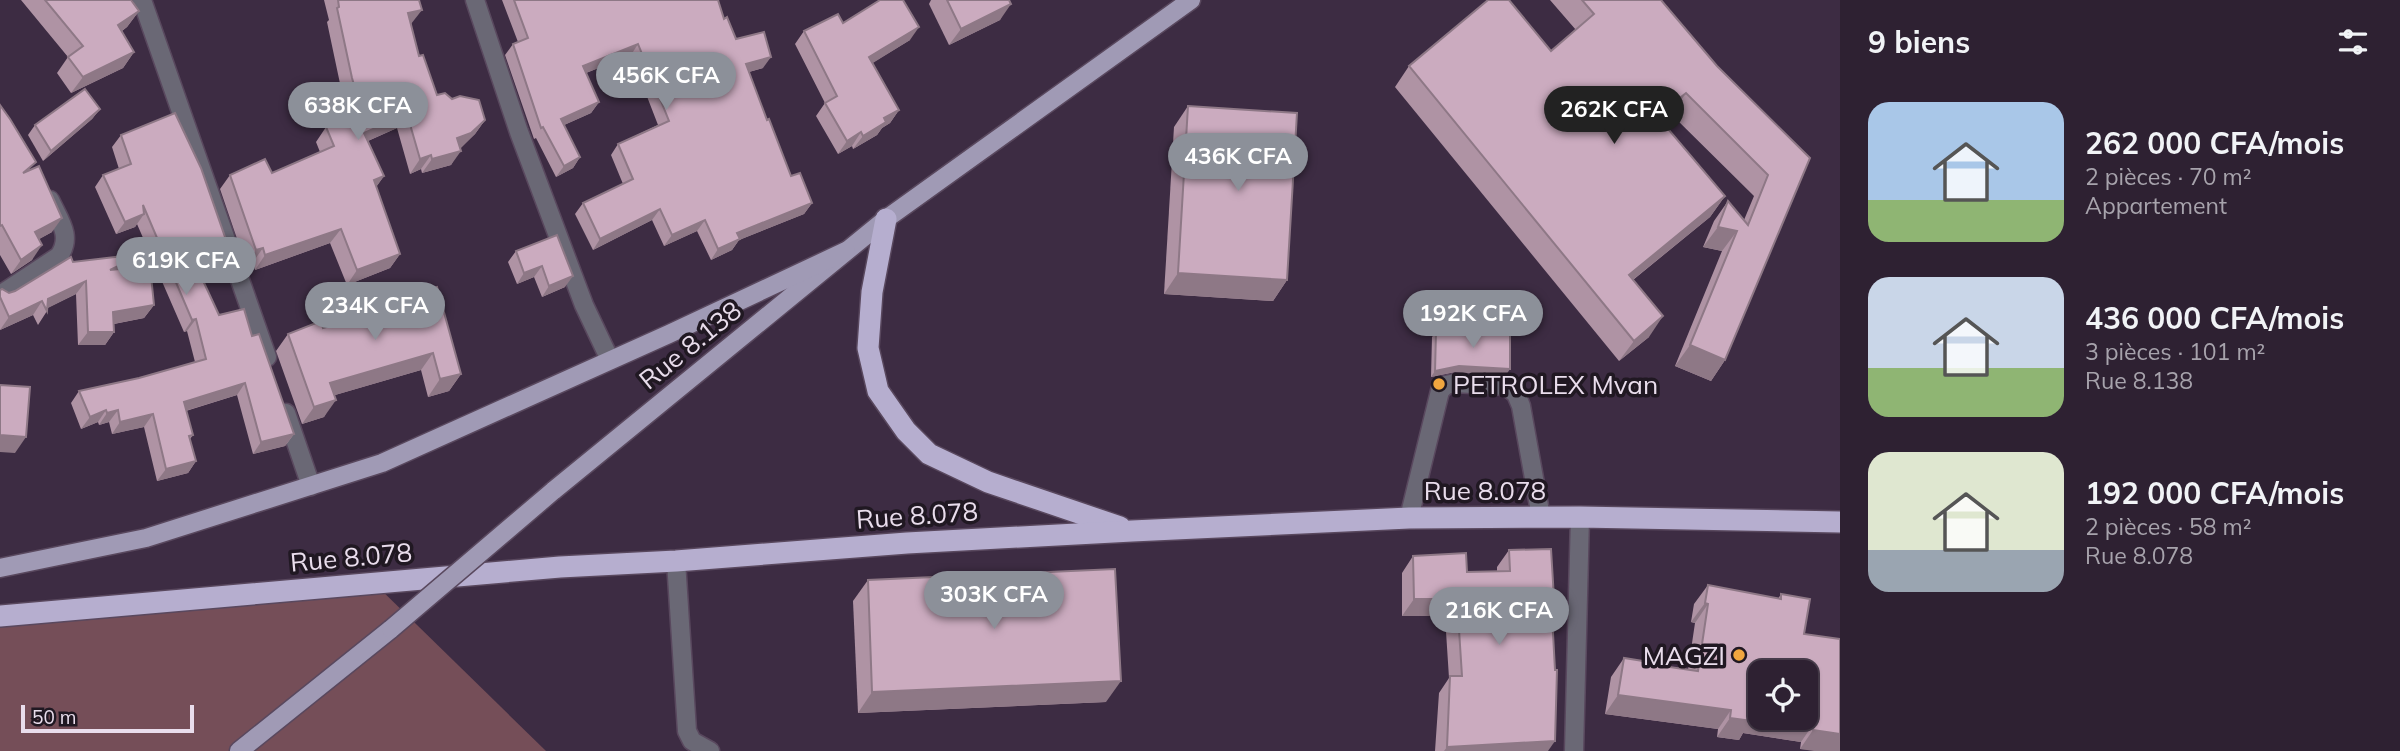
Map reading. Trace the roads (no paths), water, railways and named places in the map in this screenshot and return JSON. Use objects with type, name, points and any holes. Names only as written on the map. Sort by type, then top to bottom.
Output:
[{"type":"highway","points":[[886,219],[872,292],[868,348],[878,391],[906,431],[929,454],[988,482],[1132,531]]},
{"type":"highway","name":"Rue 8.078","points":[[0,616],[560,567],[907,543],[1132,531],[1409,518],[1580,517],[1840,522]]},
{"type":"main road","name":"Rue 8.138","points":[[239,751],[391,629],[553,491],[886,219],[1191,0]]},
{"type":"main road","points":[[0,568],[146,538],[382,463],[846,251]]},
{"type":"street","points":[[142,0],[271,370]]},
{"type":"street","points":[[475,0],[519,132],[579,293],[610,360]]},
{"type":"street","points":[[0,295],[59,256],[65,248],[67,239],[41,179]]},
{"type":"street","points":[[1409,518],[1440,391],[1446,385],[1455,383],[1506,386],[1516,394],[1521,406],[1541,517]]},
{"type":"street","points":[[280,396],[311,486]]},
{"type":"street","points":[[1574,751],[1580,517]]},
{"type":"street","points":[[676,561],[687,731],[692,741],[710,751]]},
{"type":"place","name":"PETROLEX Mvan","points":[[1439,384]]},
{"type":"place","name":"MAGZI","points":[[1739,655]]}]
